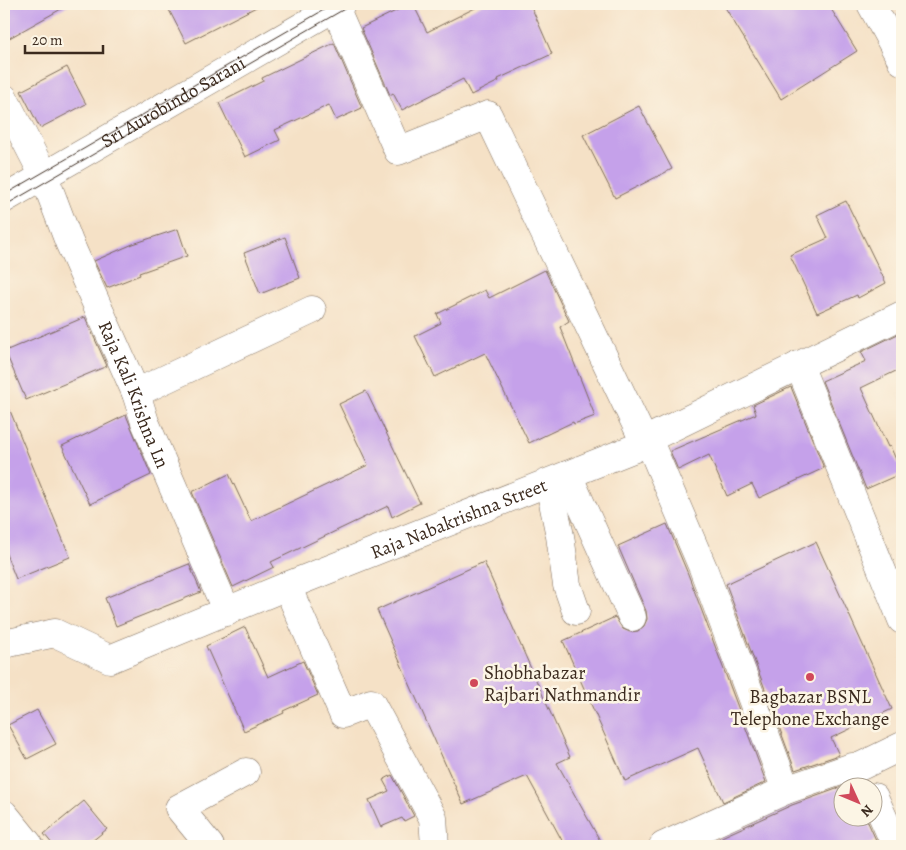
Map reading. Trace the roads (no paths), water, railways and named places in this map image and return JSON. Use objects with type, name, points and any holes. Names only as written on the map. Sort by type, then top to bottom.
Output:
[{"type":"street","points":[[871,4],[902,61]]},
{"type":"street","points":[[338,5],[398,151],[488,116],[646,440],[703,568],[786,790]]},
{"type":"street","name":"Sri Aurobindo Sarani","points":[[4,199],[338,5]]},
{"type":"street","name":"Raja Kali Krishna Ln","points":[[4,98],[44,176],[69,242],[136,393],[145,422],[227,612]]},
{"type":"street","points":[[136,393],[312,310]]},
{"type":"street","name":"Raja Nabakrishna Street","points":[[4,644],[55,633],[110,659],[287,586],[635,448],[646,440],[902,315]]},
{"type":"street","points":[[800,365],[902,620]]},
{"type":"street","points":[[559,479],[560,536],[567,586],[576,611]]},
{"type":"street","points":[[559,479],[632,617]]},
{"type":"street","points":[[287,586],[343,714],[371,703],[433,818],[435,846]]},
{"type":"street","points":[[662,846],[786,790],[852,767],[864,777],[902,746]]},
{"type":"street","points":[[210,846],[179,808],[246,772]]},
{"type":"street","points":[[4,814],[30,846]]},
{"type":"street","points":[[884,819],[896,846]]},
{"type":"tram line","points":[[4,195],[334,4]]},
{"type":"tram line","points":[[4,206],[353,4]]},
{"type":"place","name":"Bagbazar BSNL Telephone Exchange","points":[[810,677]]},
{"type":"place","name":"Shobhabazar Rajbari Nathmandir","points":[[474,683]]}]
